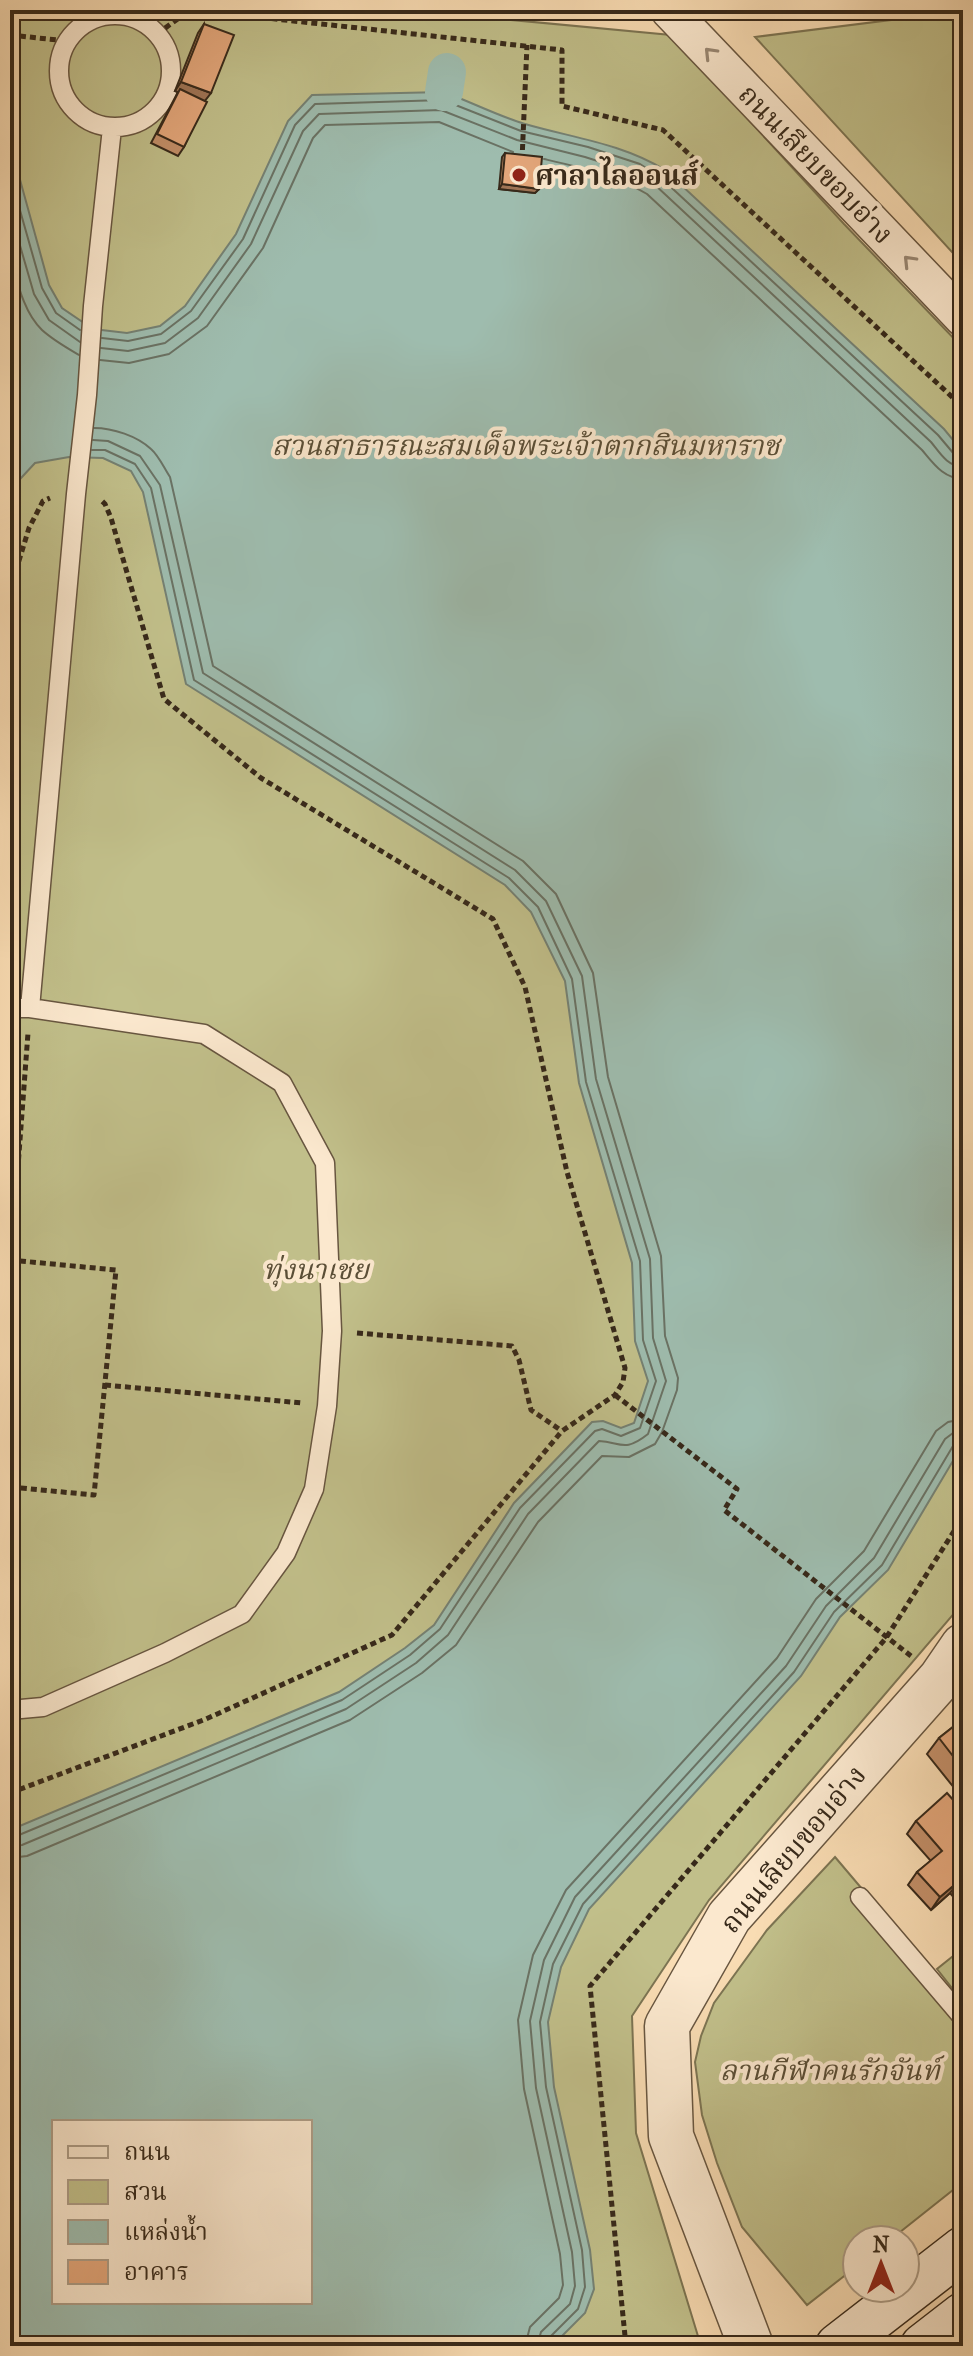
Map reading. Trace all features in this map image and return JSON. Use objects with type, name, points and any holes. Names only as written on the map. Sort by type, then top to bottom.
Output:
[{"type":"street","name":"ถนนเลียบขอบอ่าง","points":[[669,10],[963,318]]},
{"type":"street","name":"ถนนเลียบขอบอ่าง","points":[[751,2346],[671,2136],[667,2026],[729,1917],[952,1662]]},
{"type":"street","points":[[838,2346],[963,2249]]},
{"type":"street","points":[[923,2346],[963,2315]]},
{"type":"lane","points":[[125,13],[157,34],[171,60],[172,74],[169,89],[153,113],[141,121],[112,128],[87,119],[67,101],[58,73],[67,41],[78,29],[90,21],[125,13]]},
{"type":"lane","points":[[30,1008],[93,306],[112,128]]},
{"type":"lane","points":[[10,1008],[30,1008],[204,1034],[282,1083],[325,1163],[332,1331],[327,1406],[314,1489],[286,1553],[242,1614],[165,1653],[43,1707],[10,1710]]},
{"type":"lane","points":[[860,1897],[963,2018]]},
{"type":"path","points":[[157,34],[191,10],[562,50],[562,106],[663,130],[963,407]]},
{"type":"path","points":[[10,35],[67,41]]},
{"type":"path","points":[[522,160],[527,45]]},
{"type":"path","points":[[10,590],[29,528],[43,501],[77,486],[97,497],[105,504],[164,699],[261,778],[493,919],[525,987],[567,1172],[625,1368],[623,1382],[615,1395],[562,1431],[392,1635],[206,1719],[10,1793]]},
{"type":"path","points":[[10,1487],[94,1495],[116,1270],[10,1260],[30,1008]]},
{"type":"path","points":[[332,1331],[512,1346],[519,1360],[531,1410],[562,1431]]},
{"type":"path","points":[[105,1385],[327,1406]]},
{"type":"path","points":[[615,1395],[737,1489],[724,1510],[886,1638],[952,1662]]},
{"type":"green space","name":"สวนสาธารณะสมเด็จพระเจ้าตากสินมหาราช","points":[[10,10],[406,10],[671,35],[844,224],[963,348],[963,1603],[709,1900],[632,2016],[636,2133],[701,2346],[10,2346]]},
{"type":"green space","points":[[963,11],[963,264],[755,37]]},
{"type":"green space","name":"ลานกีฬาคนรักจันท์","points":[[835,1857],[963,2008],[963,2182],[910,2224],[841,2224],[841,2278],[807,2305],[742,2227],[702,2115],[695,2062],[714,2003],[767,1930]]},
{"type":"green space","points":[[963,1948],[963,2002],[937,1969]]},
{"type":"water","name":"สวนสาธารณะสมเด็จพระเจ้าตากสินมหาราช","points":[[444,92],[515,121],[614,147],[648,161],[665,170],[944,429],[963,452],[963,1444],[888,1570],[840,1617],[801,1676],[589,1909],[561,1967],[548,2022],[554,2087],[590,2250],[594,2289],[585,2313],[555,2343],[551,2346],[10,2346],[10,1828],[339,1692],[405,1648],[434,1625],[514,1503],[592,1422],[603,1421],[621,1428],[634,1423],[648,1381],[635,1341],[632,1263],[579,1083],[565,981],[531,912],[505,885],[186,684],[143,492],[131,471],[103,458],[69,457],[35,463],[10,490],[10,156],[19,176],[49,285],[62,308],[93,329],[127,333],[160,326],[185,306],[236,234],[288,121],[312,95]]},
{"type":"building","points":[[204,24],[234,35],[211,93],[181,82]]},
{"type":"building","points":[[180,89],[207,102],[184,147],[157,134]]},
{"type":"building","name":"ศาลาไลออนส์","points":[[505,153],[542,157],[539,189],[502,184]]},
{"type":"building","points":[[963,1719],[963,1769],[939,1738]]},
{"type":"building","points":[[947,1793],[963,1811],[963,1885],[959,1881],[940,1897],[917,1872],[942,1851],[916,1821]]},
{"type":"waterway","points":[[444,92],[447,72]]},
{"type":"place","name":"ศาลาไลออนส์","points":[[519,175]]},
{"type":"park label","name":"ทุ่งนาเชย","points":[[316,1269]]}]
